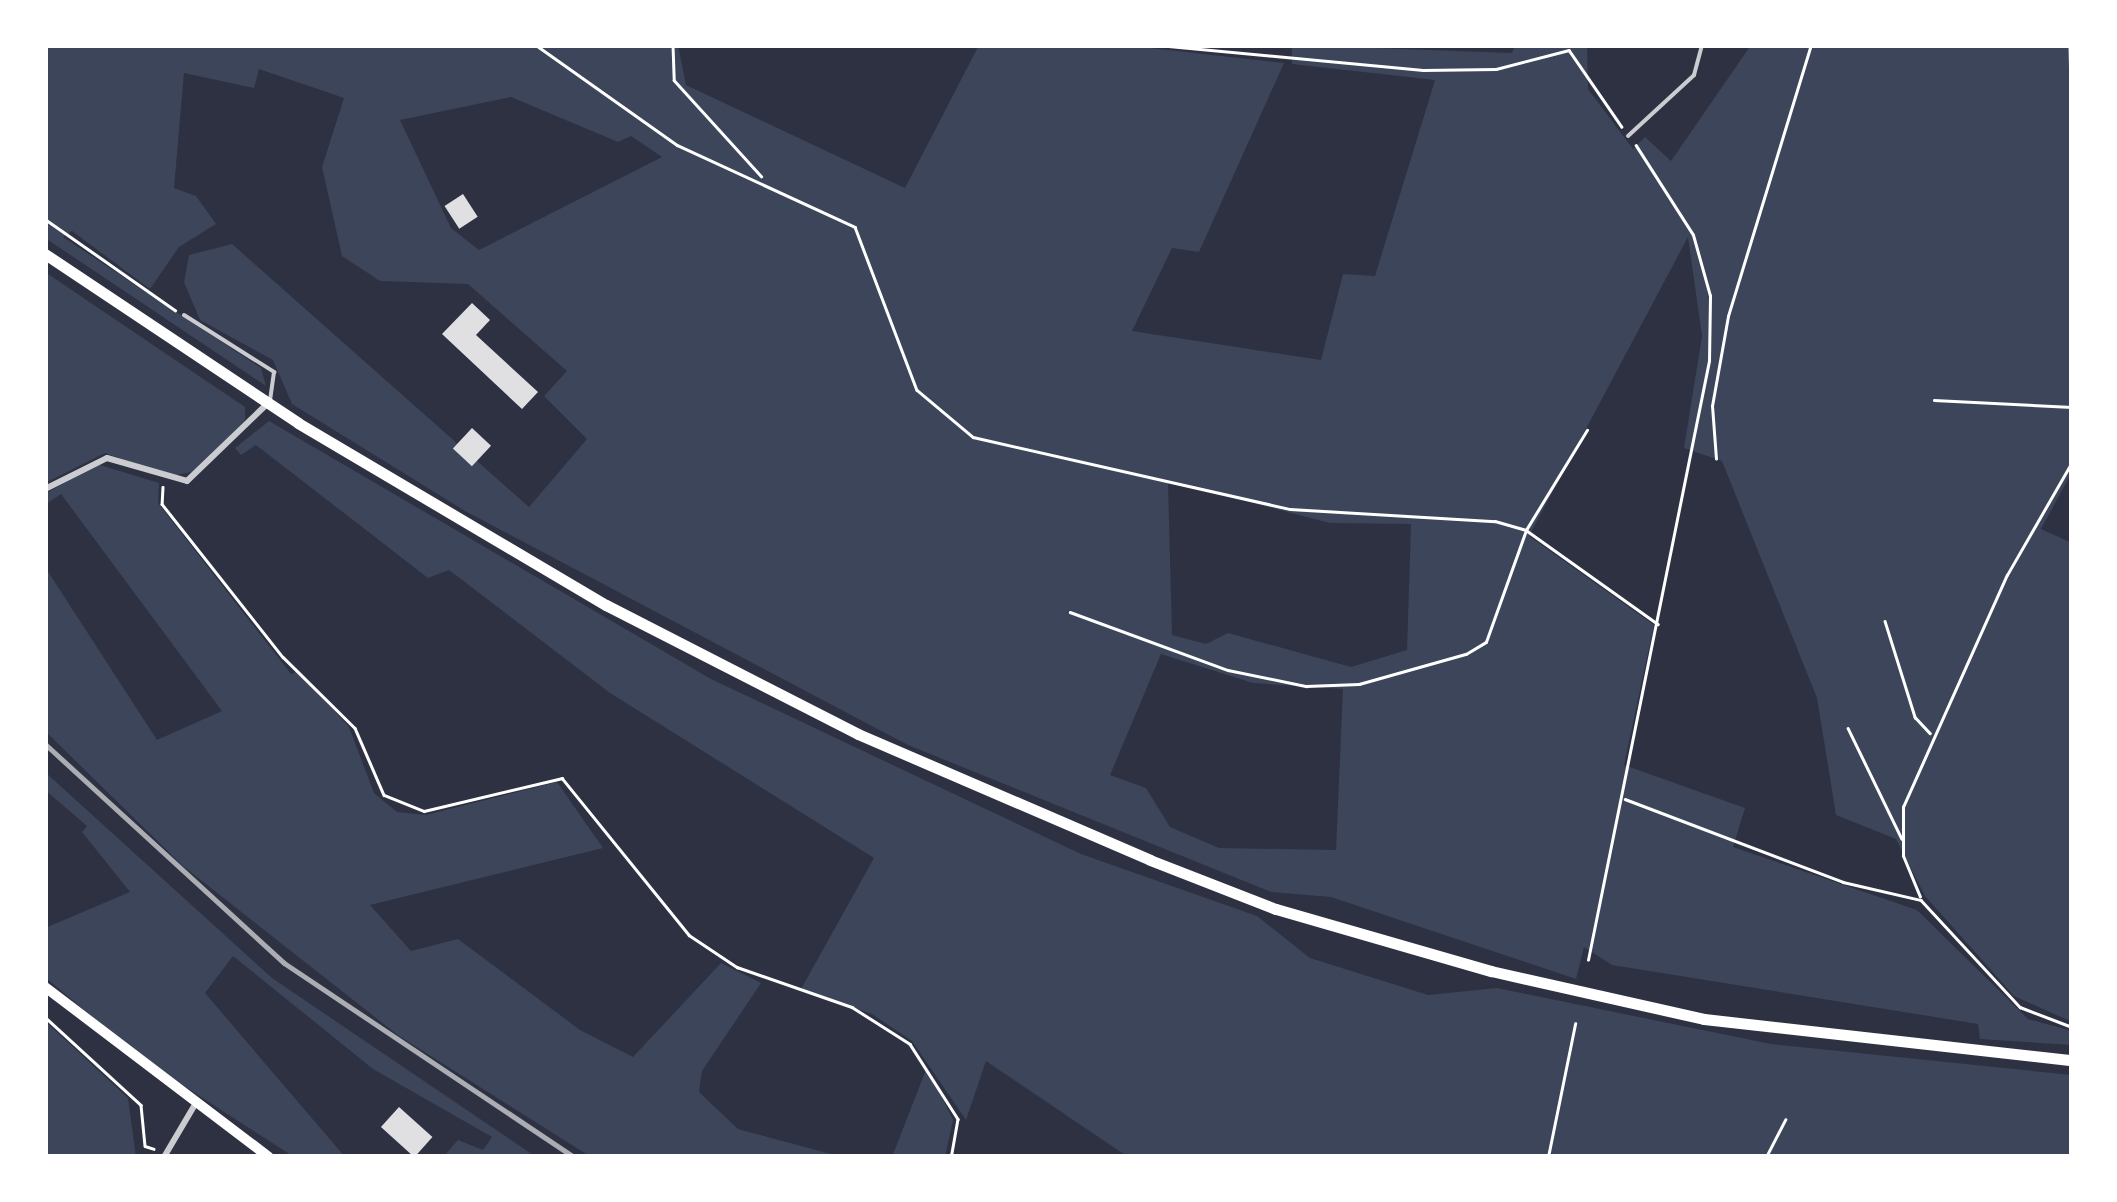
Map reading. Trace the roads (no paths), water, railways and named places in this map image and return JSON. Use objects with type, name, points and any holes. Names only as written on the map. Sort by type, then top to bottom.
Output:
[{"type":"main road","points":[[45,254],[268,403],[606,604],[858,734],[1276,909],[1704,1019],[2072,1060]]},
{"type":"main road","points":[[45,986],[194,1106],[269,1157]]},
{"type":"street","points":[[45,489],[107,458],[163,478],[202,473],[268,403]]},
{"type":"street","points":[[165,1155],[194,1106]]},
{"type":"lane","points":[[1628,136],[1694,75],[1702,45]]},
{"type":"lane","points":[[184,315],[274,372],[268,403]]},
{"type":"railway","points":[[45,744],[284,963],[574,1157]]}]
